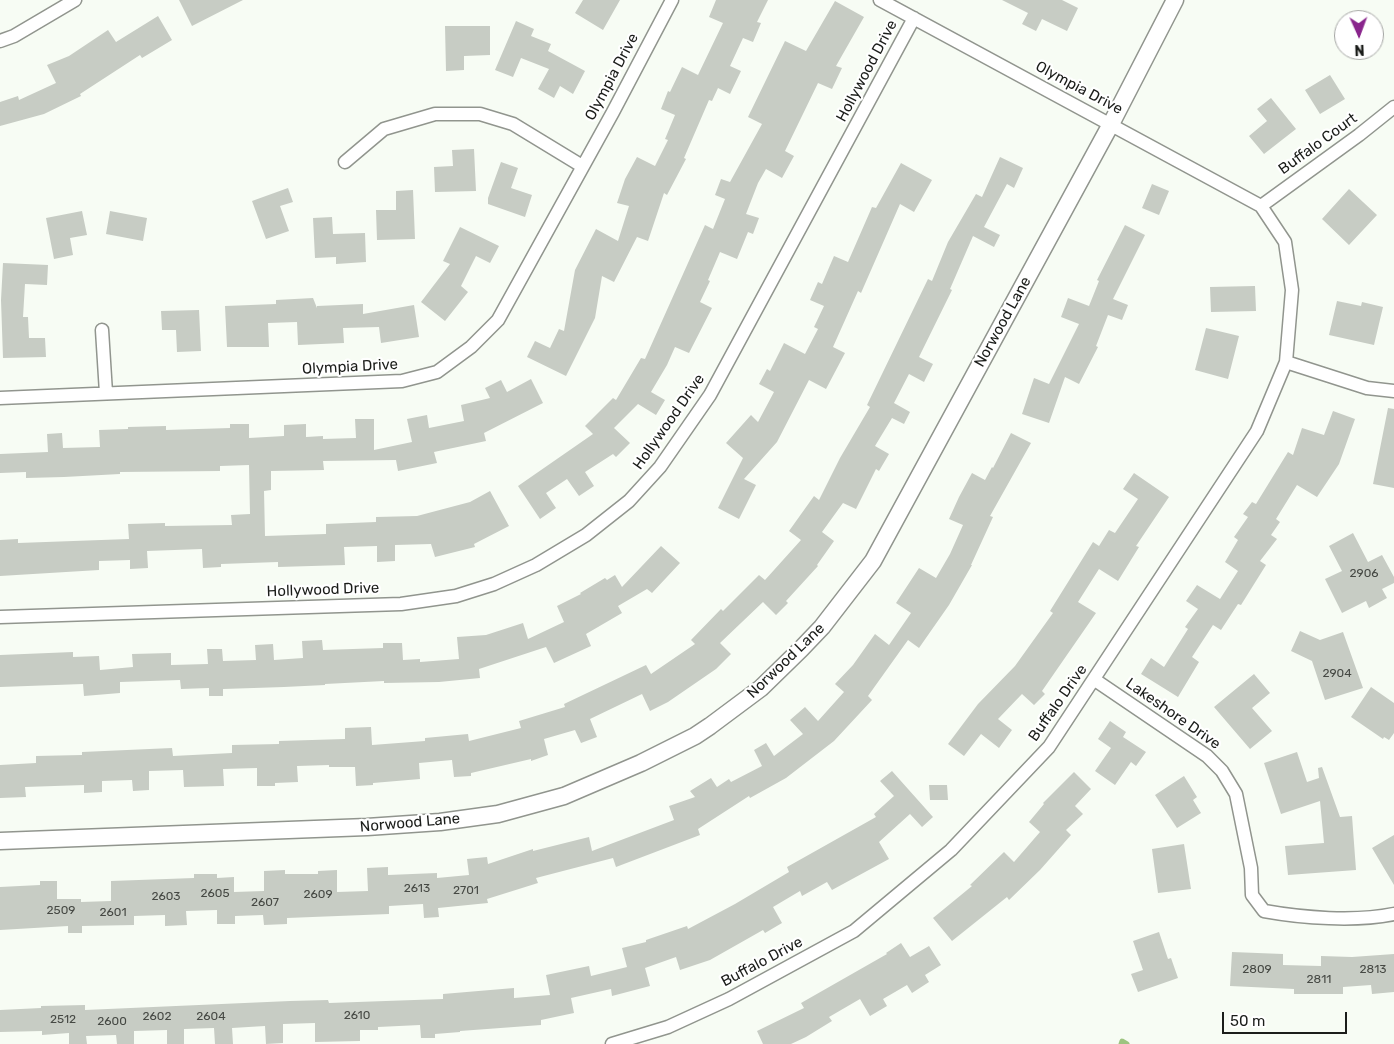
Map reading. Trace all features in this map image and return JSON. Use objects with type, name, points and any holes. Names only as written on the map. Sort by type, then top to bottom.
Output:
[{"type":"street","points":[[0,41],[14,36],[75,0]]},
{"type":"street","name":"Olympia Drive","points":[[0,398],[402,381],[437,372],[471,347],[498,320],[613,112],[672,0]]},
{"type":"street","name":"Olympia Drive","points":[[880,0],[1261,206]]},
{"type":"street","name":"Norwood Lane","points":[[0,842],[367,827],[440,822],[498,814],[564,796],[641,763],[695,736],[710,726],[761,688],[808,642],[849,595],[873,561],[1112,124],[1175,0]]},
{"type":"street","name":"Hollywood Drive","points":[[0,617],[401,604],[456,596],[494,584],[536,565],[586,535],[629,502],[660,467],[710,395],[914,18]]},
{"type":"street","name":"Buffalo Court","points":[[1261,206],[1359,135],[1394,107]]},
{"type":"street","points":[[345,162],[384,129],[435,114],[480,114],[513,124],[582,166]]},
{"type":"street","name":"Buffalo Drive","points":[[612,1044],[668,1028],[729,999],[854,931],[951,850],[1049,747],[1095,680],[1257,431],[1286,362],[1292,290],[1285,242],[1261,206]]},
{"type":"street","points":[[102,330],[106,393]]},
{"type":"street","points":[[1286,362],[1367,388],[1394,391]]},
{"type":"street","name":"Lakeshore Drive","points":[[1095,680],[1207,756],[1222,770],[1236,794],[1251,868],[1252,895],[1264,911],[1296,916],[1337,918],[1394,914]]},
{"type":"building","points":[[179,0],[243,0],[192,26]]},
{"type":"building","points":[[583,0],[620,0],[603,30],[575,13]]},
{"type":"building","points":[[716,0],[768,0],[757,22],[761,23],[753,42],[743,38],[730,66],[741,71],[730,94],[718,88],[712,101],[709,100],[684,158],[686,159],[667,195],[664,193],[648,241],[637,237],[614,282],[602,276],[595,318],[566,376],[527,357],[535,341],[550,348],[559,329],[564,331],[575,270],[596,229],[618,241],[629,206],[617,203],[625,179],[637,157],[655,166],[668,140],[665,139],[675,115],[661,109],[668,91],[670,92],[682,67],[698,75],[723,23],[709,17]]},
{"type":"building","points":[[1002,0],[1062,0],[1078,8],[1067,31],[1042,19],[1036,31],[1022,24],[1028,13]]},
{"type":"building","points":[[835,1],[864,17],[836,66],[842,68],[832,89],[818,83],[785,151],[794,156],[782,178],[766,169],[758,183],[746,214],[759,218],[753,234],[748,232],[737,259],[720,252],[700,302],[712,308],[689,353],[675,347],[651,392],[665,400],[656,415],[638,404],[614,428],[630,443],[616,457],[613,454],[585,472],[594,486],[579,496],[567,479],[546,493],[556,508],[540,519],[518,486],[593,434],[585,426],[613,398],[616,400],[641,358],[645,359],[705,225],[713,229],[725,199],[715,195],[721,179],[730,182],[762,124],[748,117],[785,41],[806,51]]},
{"type":"building","points":[[158,16],[172,40],[142,58],[140,55],[80,94],[81,96],[44,114],[0,126],[0,102],[18,96],[19,100],[56,83],[47,65],[69,56],[108,30],[116,42]]},
{"type":"building","points":[[516,21],[534,29],[531,36],[551,44],[548,51],[585,71],[573,94],[560,86],[554,98],[538,89],[549,69],[521,58],[513,77],[495,70]]},
{"type":"building","points":[[445,26],[490,26],[490,55],[464,56],[464,70],[446,71]]},
{"type":"building","points":[[1330,75],[1345,99],[1320,114],[1305,90]]},
{"type":"building","points":[[1271,98],[1296,129],[1264,154],[1249,136],[1267,121],[1257,109]]},
{"type":"building","points":[[474,149],[476,191],[435,192],[434,167],[453,166],[452,150]]},
{"type":"building","points":[[1000,157],[1023,168],[1014,188],[1007,184],[984,227],[1000,235],[994,247],[973,236],[950,289],[952,290],[919,357],[933,364],[924,382],[909,374],[894,403],[910,412],[904,424],[892,418],[875,446],[889,454],[879,471],[876,469],[856,509],[843,503],[822,532],[834,541],[818,566],[786,601],[788,603],[776,615],[763,602],[720,643],[731,654],[716,669],[668,702],[650,711],[642,694],[590,719],[597,737],[581,743],[575,730],[544,739],[548,755],[531,761],[531,759],[471,773],[471,776],[454,777],[452,760],[419,763],[420,779],[356,786],[355,767],[329,767],[329,765],[297,766],[298,782],[275,783],[275,786],[257,786],[257,768],[223,769],[224,786],[184,787],[183,770],[149,771],[149,790],[133,791],[132,780],[102,781],[102,792],[84,793],[84,785],[25,787],[26,797],[0,798],[0,765],[36,763],[36,756],[82,755],[82,752],[172,748],[173,756],[232,753],[232,745],[279,744],[279,741],[345,739],[345,728],[371,727],[372,745],[425,741],[425,738],[468,734],[469,741],[521,728],[519,721],[565,707],[564,704],[646,665],[651,674],[695,644],[691,640],[721,609],[723,611],[759,575],[765,580],[801,540],[789,531],[814,496],[819,500],[840,458],[870,407],[867,405],[928,279],[932,281],[948,242],[976,194],[982,197]]},
{"type":"building","points":[[501,162],[518,168],[511,188],[532,195],[525,217],[488,204],[488,198]]},
{"type":"building","points":[[901,163],[932,180],[914,212],[900,204],[861,293],[858,291],[833,347],[845,353],[826,389],[809,380],[777,442],[744,479],[756,485],[739,519],[718,508],[743,458],[726,443],[751,415],[758,422],[774,392],[759,384],[767,369],[770,371],[784,343],[805,354],[818,329],[814,327],[824,306],[810,300],[818,282],[822,284],[834,256],[848,262],[872,207],[876,208]]},
{"type":"building","points":[[1152,184],[1169,191],[1159,215],[1142,208]]},
{"type":"building","points":[[288,188],[293,202],[280,206],[289,231],[266,239],[252,201]]},
{"type":"building","points":[[1349,189],[1377,215],[1349,245],[1322,219]]},
{"type":"building","points":[[413,190],[415,239],[377,240],[376,210],[396,210],[396,191]]},
{"type":"building","points":[[82,211],[87,235],[70,238],[73,255],[54,259],[46,218]]},
{"type":"building","points":[[110,211],[147,218],[143,241],[106,234]]},
{"type":"building","points":[[332,217],[333,234],[365,233],[366,262],[336,264],[336,257],[315,258],[313,218]]},
{"type":"building","points":[[1125,225],[1145,235],[1113,299],[1128,305],[1122,320],[1108,315],[1096,346],[1098,347],[1079,384],[1065,377],[1049,423],[1022,414],[1034,378],[1049,384],[1079,324],[1061,317],[1068,298],[1089,306],[1099,281],[1097,280]]},
{"type":"building","points":[[460,227],[499,246],[490,263],[476,256],[461,286],[468,292],[445,321],[421,302],[450,264],[443,261]]},
{"type":"building","points":[[3,263],[48,265],[47,285],[25,284],[23,317],[28,317],[29,338],[45,338],[46,357],[3,358],[1,300]]},
{"type":"building","points":[[1255,286],[1256,311],[1211,312],[1210,287]]},
{"type":"building","points":[[313,298],[317,308],[317,306],[363,304],[363,314],[414,305],[419,337],[381,343],[379,327],[343,328],[344,343],[298,345],[297,322],[268,323],[269,347],[227,347],[225,306],[276,304],[276,300]]},
{"type":"building","points":[[1337,301],[1361,306],[1362,302],[1383,307],[1374,345],[1329,335]]},
{"type":"building","points":[[199,310],[201,351],[177,352],[176,330],[162,330],[161,311]]},
{"type":"building","points":[[1206,328],[1239,336],[1228,379],[1195,370]]},
{"type":"building","points":[[531,379],[543,403],[484,433],[486,441],[434,452],[437,463],[398,471],[396,460],[323,461],[324,470],[271,471],[271,490],[264,491],[265,536],[326,534],[326,524],[376,522],[376,517],[417,516],[470,502],[490,491],[509,526],[474,544],[475,547],[435,557],[431,544],[395,545],[395,561],[377,562],[377,546],[344,547],[345,565],[278,567],[278,562],[221,564],[221,567],[203,568],[202,549],[147,551],[148,568],[130,569],[130,560],[99,561],[99,570],[0,576],[0,540],[18,539],[18,543],[129,539],[128,524],[165,523],[165,526],[232,525],[231,515],[250,514],[249,465],[220,466],[220,471],[120,472],[120,474],[64,477],[26,478],[26,472],[0,473],[0,454],[48,452],[47,434],[62,433],[63,448],[100,447],[99,430],[128,429],[128,427],[166,426],[166,430],[230,428],[230,424],[249,424],[249,438],[284,436],[284,425],[306,424],[306,437],[323,436],[323,439],[356,438],[355,419],[374,419],[374,450],[412,442],[407,419],[427,415],[429,428],[464,421],[461,405],[490,398],[485,388],[501,380],[507,392]]},
{"type":"building","points":[[1388,408],[1394,409],[1394,488],[1373,484]]},
{"type":"building","points":[[1333,411],[1355,419],[1339,464],[1317,497],[1297,485],[1276,519],[1280,522],[1271,535],[1277,539],[1260,561],[1266,565],[1241,605],[1238,604],[1221,630],[1213,625],[1192,657],[1199,662],[1178,697],[1141,674],[1151,658],[1164,667],[1188,629],[1185,627],[1198,609],[1186,601],[1197,585],[1220,599],[1238,571],[1225,562],[1238,540],[1234,537],[1248,517],[1243,514],[1252,502],[1256,504],[1288,452],[1293,455],[1302,428],[1324,435]]},
{"type":"building","points":[[1011,433],[1031,443],[990,516],[993,517],[972,565],[949,605],[919,648],[908,640],[868,696],[872,700],[834,741],[786,778],[750,798],[749,796],[698,829],[700,835],[616,867],[613,858],[536,878],[538,883],[487,899],[488,903],[438,908],[439,917],[424,918],[423,904],[389,906],[389,914],[287,918],[287,924],[264,925],[263,915],[235,916],[235,924],[217,924],[217,910],[186,911],[187,925],[165,926],[165,915],[134,916],[134,925],[82,926],[82,933],[68,933],[68,926],[0,930],[0,887],[40,885],[40,881],[57,881],[57,899],[81,899],[81,902],[111,901],[111,881],[194,878],[194,874],[217,874],[217,878],[234,877],[234,892],[264,891],[264,871],[285,870],[285,874],[318,874],[318,871],[337,870],[337,892],[368,891],[367,868],[388,867],[388,875],[437,873],[437,878],[469,875],[467,859],[487,857],[488,864],[533,849],[533,851],[589,837],[592,851],[674,820],[669,806],[695,797],[690,791],[711,778],[717,787],[729,779],[731,782],[762,766],[754,750],[766,743],[774,756],[803,734],[790,720],[805,707],[818,721],[844,692],[835,684],[853,665],[875,634],[889,645],[911,613],[896,603],[919,568],[936,578],[950,554],[963,525],[949,519],[959,497],[972,473],[985,480]]},
{"type":"building","points":[[1134,473],[1169,497],[1136,546],[1139,547],[1118,581],[1099,569],[1078,602],[1096,613],[1042,691],[1045,694],[1034,705],[1022,694],[998,719],[1012,730],[999,748],[981,734],[964,756],[948,744],[978,704],[1015,666],[1053,613],[1050,611],[1093,542],[1099,546],[1109,530],[1115,533],[1138,499],[1123,489]]},
{"type":"building","points":[[1353,533],[1368,562],[1382,555],[1394,577],[1394,583],[1382,589],[1387,598],[1369,608],[1366,601],[1342,613],[1325,579],[1342,571],[1329,546]]},
{"type":"building","points":[[661,546],[680,563],[652,593],[647,589],[618,606],[622,613],[586,634],[591,646],[554,663],[546,647],[479,669],[480,678],[439,682],[384,683],[384,681],[223,689],[223,696],[209,696],[209,688],[181,689],[180,680],[120,682],[120,693],[84,696],[83,684],[0,687],[0,655],[73,652],[73,657],[99,656],[100,670],[133,667],[132,654],[171,653],[171,665],[208,664],[207,649],[222,649],[223,661],[256,660],[255,645],[273,644],[274,660],[303,658],[302,641],[322,640],[323,650],[383,648],[383,643],[402,643],[403,660],[420,659],[420,662],[459,659],[457,637],[486,635],[523,623],[528,639],[564,622],[557,606],[581,594],[605,578],[607,580],[615,575],[622,587]]},
{"type":"building","points":[[1300,631],[1320,640],[1343,632],[1363,688],[1325,700],[1312,661],[1291,651]]},
{"type":"building","points":[[1254,674],[1270,693],[1252,708],[1272,731],[1250,749],[1214,707]]},
{"type":"building","points":[[1371,687],[1394,703],[1394,733],[1389,740],[1384,737],[1383,739],[1351,717]]},
{"type":"building","points":[[1110,721],[1126,732],[1123,737],[1146,752],[1136,766],[1131,762],[1115,785],[1095,771],[1111,748],[1098,739]]},
{"type":"building","points":[[1297,752],[1307,782],[1319,778],[1318,768],[1322,767],[1340,817],[1352,816],[1356,870],[1288,875],[1285,846],[1324,843],[1320,801],[1281,814],[1264,763]]},
{"type":"building","points":[[892,771],[933,817],[922,827],[910,814],[879,842],[889,859],[832,890],[827,882],[802,896],[800,891],[773,907],[782,923],[765,933],[763,930],[710,960],[680,970],[676,957],[645,968],[650,986],[612,996],[611,989],[571,998],[574,1013],[541,1020],[541,1025],[435,1034],[435,1038],[421,1038],[420,1025],[378,1027],[378,1030],[360,1030],[360,1041],[315,1042],[315,1023],[283,1024],[283,1043],[266,1044],[265,1026],[232,1028],[233,1044],[215,1044],[214,1028],[184,1029],[184,1044],[167,1044],[167,1030],[134,1031],[134,1044],[117,1044],[116,1035],[86,1036],[87,1044],[69,1044],[69,1033],[42,1035],[42,1031],[0,1032],[0,1010],[41,1008],[41,1006],[85,1005],[85,1010],[290,1001],[328,1000],[329,1003],[443,999],[443,994],[514,988],[514,998],[550,995],[546,975],[589,966],[591,976],[627,967],[622,948],[646,942],[646,940],[687,926],[688,929],[789,872],[787,867],[876,817],[874,814],[894,796],[880,781]]},
{"type":"building","points":[[1074,772],[1091,789],[1075,806],[1083,814],[1066,830],[1071,835],[1040,870],[1009,900],[1007,897],[952,941],[933,918],[972,886],[970,885],[1004,852],[1014,862],[1040,832],[1029,822],[1043,803]]},
{"type":"building","points":[[1184,776],[1197,797],[1193,800],[1201,813],[1177,828],[1155,795]]},
{"type":"building","points":[[929,785],[947,785],[948,800],[930,800]]},
{"type":"building","points":[[1394,835],[1394,885],[1372,848]]},
{"type":"building","points":[[1184,844],[1191,889],[1158,893],[1152,849]]},
{"type":"building","points":[[1159,932],[1168,959],[1171,958],[1178,978],[1138,992],[1131,974],[1143,970],[1133,941]]},
{"type":"building","points":[[901,943],[910,957],[929,946],[941,965],[925,975],[929,982],[912,993],[907,985],[883,999],[887,1006],[870,1016],[860,999],[829,1017],[832,1021],[791,1044],[763,1044],[757,1031],[804,1008],[801,1003],[887,954]]},
{"type":"building","points":[[1232,952],[1283,954],[1283,965],[1321,966],[1321,956],[1352,957],[1394,954],[1394,992],[1372,994],[1371,985],[1343,987],[1343,994],[1294,994],[1294,989],[1230,986]]},
{"type":"waterway","points":[[1121,1044],[1122,1041],[1127,1044]]}]
